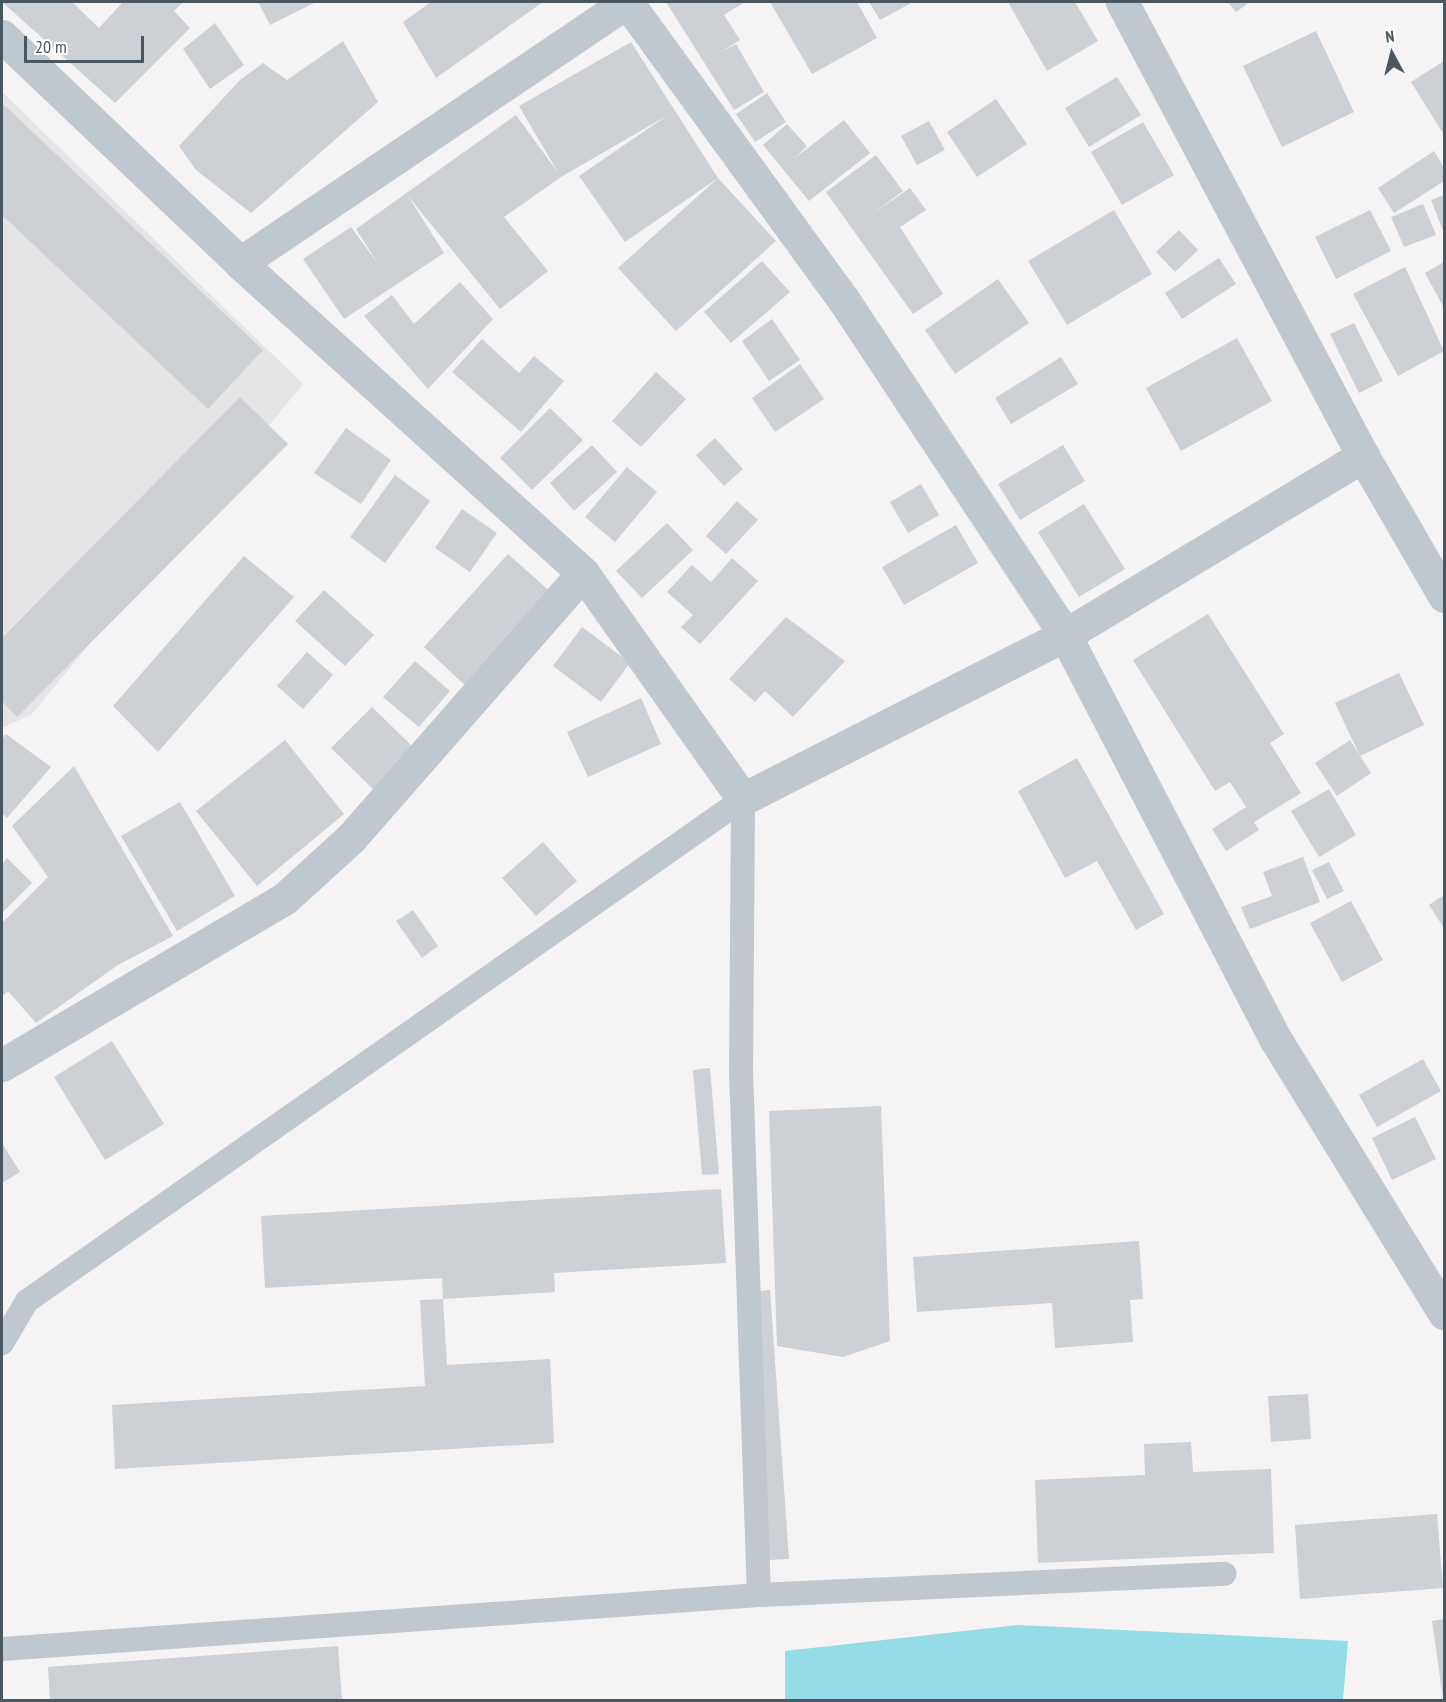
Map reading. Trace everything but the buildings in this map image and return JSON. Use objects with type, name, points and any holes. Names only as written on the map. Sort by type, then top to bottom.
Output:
[{"type":"street","points":[[240,263],[627,2],[843,299],[1065,634],[1276,1040],[1444,1313]]},
{"type":"street","points":[[1122,2],[1363,456],[1444,596]]},
{"type":"street","points":[[2,36],[240,263],[583,573],[743,799],[1065,634],[1363,456]]},
{"type":"street","points":[[2,1065],[284,898],[351,838],[583,573]]},
{"type":"lane","points":[[2,1343],[27,1301],[743,799]]},
{"type":"lane","points":[[743,799],[741,1070],[759,1595]]},
{"type":"lane","points":[[2,1649],[759,1595],[1225,1574]]},
{"type":"shaded area","points":[[2,92],[303,384],[32,714],[2,728]]},
{"type":"water","points":[[1019,1625],[1348,1641],[1343,1700],[785,1700],[785,1651]]}]
